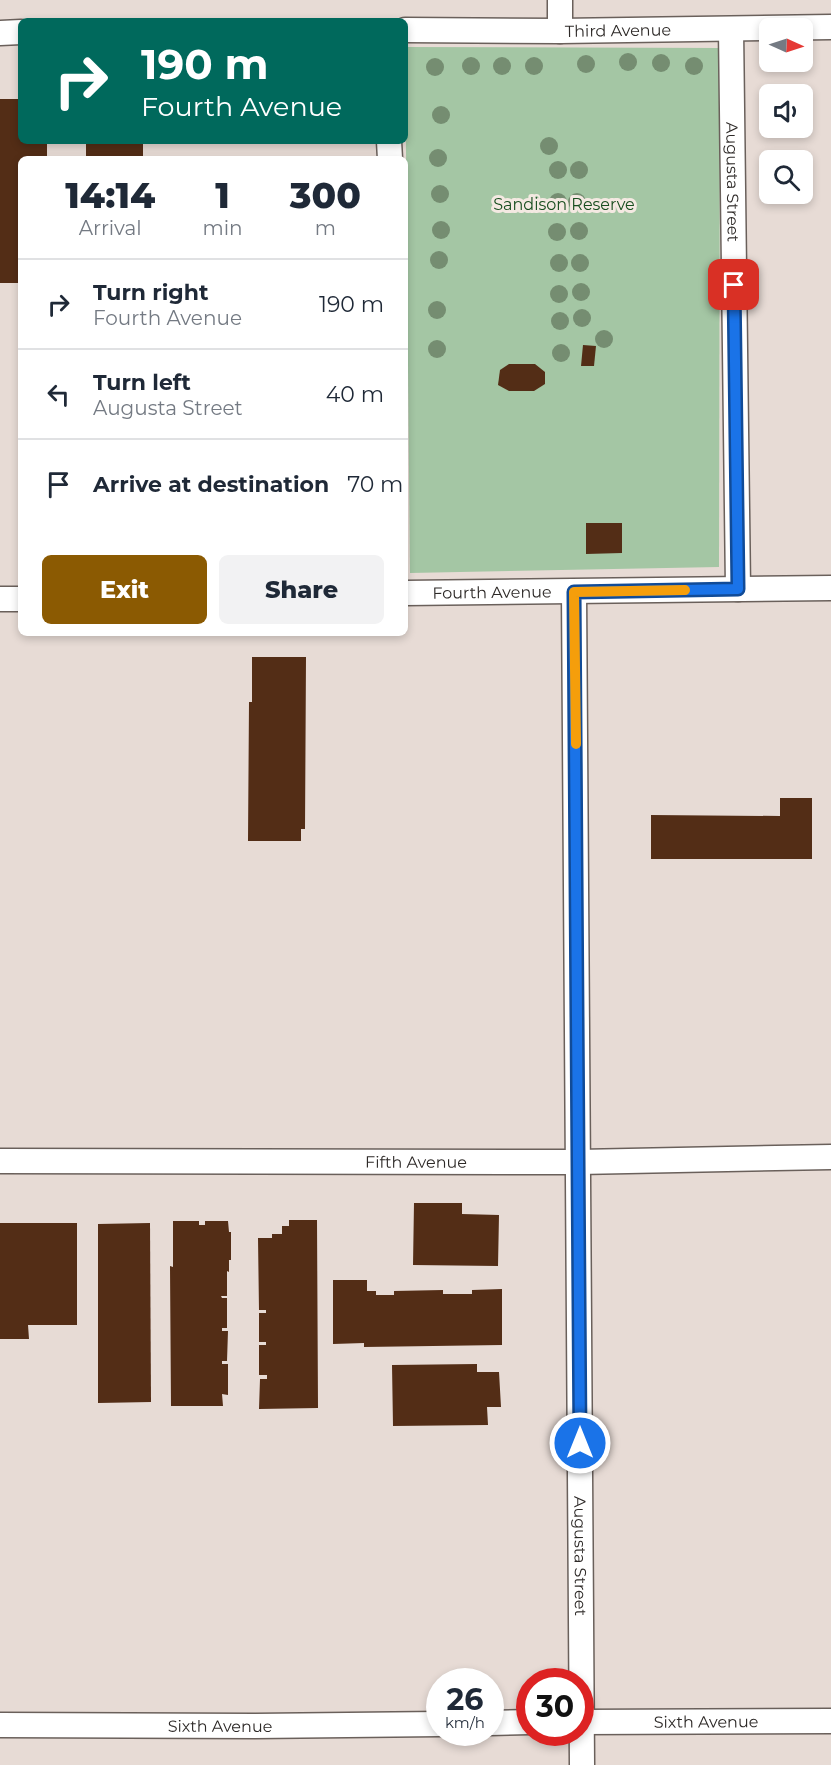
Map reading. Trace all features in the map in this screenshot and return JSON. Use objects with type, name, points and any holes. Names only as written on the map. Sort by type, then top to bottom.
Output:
[{"type":"street","points":[[560,0],[560,31]]},
{"type":"street","name":"Third Avenue","points":[[408,30],[560,31],[831,27]]},
{"type":"street","name":"Augusta Street","points":[[731,28],[738,589]]},
{"type":"street","points":[[0,33],[18,33]]},
{"type":"street","name":"Fourth Avenue","points":[[408,593],[831,588]]},
{"type":"street","name":"Augusta Street","points":[[574,592],[581,1668]]},
{"type":"street","points":[[0,599],[18,599]]},
{"type":"street","name":"Fifth Avenue","points":[[0,1161],[579,1162],[831,1157]]},
{"type":"street","name":"Sixth Avenue","points":[[594,1722],[831,1720]]},
{"type":"street","name":"Sixth Avenue","points":[[0,1725],[426,1724]]},
{"type":"street","name":"Augusta Street","points":[[582,1746],[582,1765]]},
{"type":"green space","name":"Sandison Reserve","points":[[408,47],[720,48],[719,567],[410,573],[408,156],[406,156]]},
{"type":"building","points":[[0,99],[18,99],[18,144],[47,144],[47,156],[18,156],[18,283],[0,283]]},
{"type":"building","points":[[86,144],[143,144],[143,156],[86,156]]},
{"type":"building","points":[[583,345],[596,346],[594,366],[581,366]]},
{"type":"building","points":[[509,364],[535,364],[545,372],[545,384],[534,391],[509,391],[498,385],[500,370]]},
{"type":"building","points":[[586,523],[622,523],[622,553],[586,554]]},
{"type":"building","points":[[252,657],[306,657],[305,829],[301,829],[301,841],[248,841],[249,702],[252,702]]},
{"type":"building","points":[[780,798],[812,798],[812,859],[651,859],[651,815],[780,816]]},
{"type":"building","points":[[414,1203],[462,1203],[462,1214],[499,1215],[498,1266],[413,1265]]},
{"type":"building","points":[[289,1220],[317,1220],[318,1408],[259,1409],[260,1379],[267,1379],[267,1375],[259,1375],[259,1345],[266,1345],[266,1342],[259,1342],[259,1313],[266,1313],[266,1310],[259,1310],[258,1238],[272,1238],[272,1234],[282,1234],[282,1226],[289,1226]]},
{"type":"building","points":[[173,1221],[199,1221],[199,1225],[205,1225],[205,1221],[228,1221],[229,1232],[231,1232],[227,1296],[221,1296],[227,1298],[227,1328],[222,1328],[222,1331],[228,1331],[227,1361],[222,1361],[222,1364],[228,1364],[228,1395],[222,1394],[223,1406],[171,1406],[170,1266],[173,1267]]},
{"type":"building","points":[[0,1223],[77,1223],[77,1325],[28,1325],[29,1339],[0,1339]]},
{"type":"building","points":[[150,1223],[151,1402],[98,1403],[98,1224]]},
{"type":"building","points":[[333,1280],[367,1280],[367,1291],[376,1291],[376,1295],[394,1295],[394,1291],[443,1290],[443,1294],[472,1294],[472,1290],[502,1289],[502,1345],[364,1347],[364,1343],[333,1344]]},
{"type":"building","points":[[477,1364],[477,1372],[499,1372],[501,1407],[487,1407],[488,1425],[393,1426],[392,1365]]},
{"type":"slow traffic","points":[[576,744],[574,592],[685,590]]},
{"type":"route","points":[[580,1443],[574,592],[738,589],[734,285]]}]
